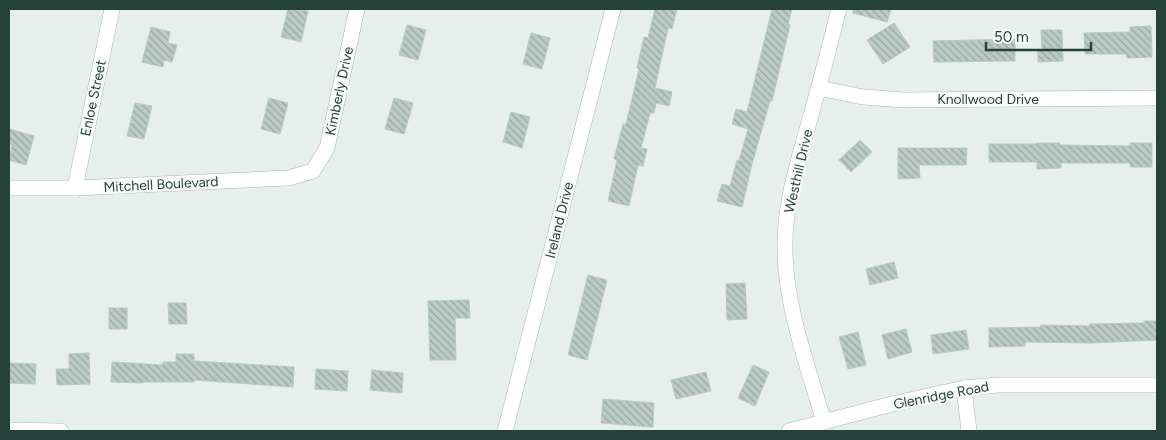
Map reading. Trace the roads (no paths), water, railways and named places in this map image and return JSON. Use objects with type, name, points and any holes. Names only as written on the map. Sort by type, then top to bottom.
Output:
[{"type":"street","name":"Enloe Street","points":[[75,188],[112,9]]},
{"type":"street","name":"Kimberly Drive","points":[[313,171],[326,148],[357,9]]},
{"type":"street","name":"Ireland Drive","points":[[506,431],[613,9]]},
{"type":"street","name":"Westhill Drive","points":[[824,422],[790,303],[784,249],[786,217],[792,182],[839,9]]},
{"type":"street","name":"Knollwood Drive","points":[[819,88],[863,97],[904,100],[1157,98]]},
{"type":"street","name":"Mitchell Boulevard","points":[[9,188],[75,188],[288,178],[313,171]]},
{"type":"street","name":"Glenridge Road","points":[[789,431],[964,388],[998,385],[1157,385]]},
{"type":"street","points":[[964,388],[969,431]]},
{"type":"street","points":[[9,430],[61,431]]}]
